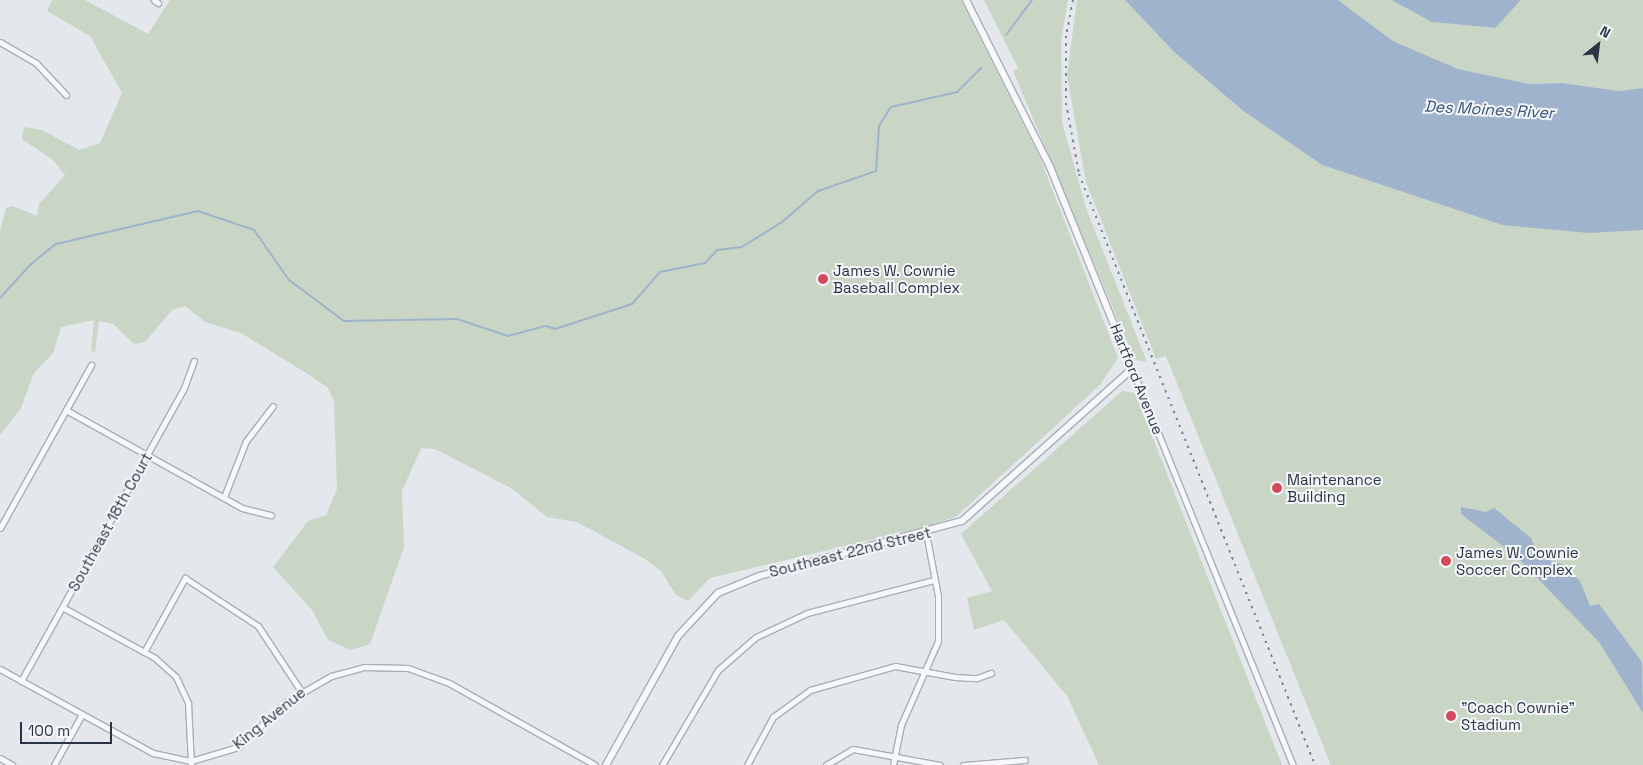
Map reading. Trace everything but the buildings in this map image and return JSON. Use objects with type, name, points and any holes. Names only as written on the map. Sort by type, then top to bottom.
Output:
[{"type":"street","name":"Hartford Avenue","points":[[966,0],[1046,160],[1293,765]]},
{"type":"street","points":[[0,42],[36,63],[66,95]]},
{"type":"street","name":"Southeast 18th Court","points":[[21,681],[148,455],[194,361]]},
{"type":"street","points":[[0,528],[91,365]]},
{"type":"street","name":"Southeast 22nd Street","points":[[606,765],[678,636],[718,593],[759,576],[954,524],[978,510],[1132,369]]},
{"type":"street","points":[[224,497],[246,441],[273,406]]},
{"type":"street","points":[[66,410],[242,508],[271,515]]},
{"type":"street","points":[[893,765],[901,725],[928,671],[941,624],[926,533]]},
{"type":"street","points":[[144,652],[185,578],[258,626],[301,691]]},
{"type":"street","points":[[662,765],[718,670],[756,637],[807,613],[934,580]]},
{"type":"street","points":[[62,607],[144,652],[167,667],[184,690],[191,763]]},
{"type":"street","points":[[747,765],[773,718],[810,690],[896,666],[962,678],[991,672]]},
{"type":"street","name":"King Avenue","points":[[0,669],[153,753],[191,763],[238,747],[301,691],[330,676],[364,667],[422,672],[595,765]]},
{"type":"street","points":[[54,765],[82,714]]},
{"type":"street","points":[[826,765],[853,749],[894,755],[940,765]]},
{"type":"street","points":[[0,758],[12,765]]},
{"type":"street","points":[[963,765],[1025,760]]},
{"type":"green space","points":[[52,0],[85,0],[148,34],[170,0],[961,0],[1040,158],[1118,358],[1100,385],[957,516],[929,526],[710,578],[688,601],[676,595],[661,571],[645,559],[577,522],[547,517],[511,488],[435,449],[421,448],[402,491],[404,547],[370,644],[351,650],[328,640],[312,610],[273,567],[308,521],[326,515],[337,489],[334,401],[328,388],[241,333],[205,322],[185,306],[172,310],[145,342],[134,344],[113,324],[99,321],[95,352],[91,351],[94,320],[61,327],[53,353],[34,373],[21,408],[0,435],[0,231],[6,208],[13,206],[37,216],[39,204],[65,175],[53,160],[22,139],[24,127],[42,130],[79,150],[100,143],[122,93],[90,36],[47,11]]},
{"type":"green space","points":[[984,0],[1068,0],[1061,41],[1062,122],[1086,208],[1147,362],[1136,360],[1131,351],[1013,71],[1018,68]]},
{"type":"green space","name":"James W. Cownie Soccer Complex","points":[[1077,0],[1125,0],[1174,52],[1242,110],[1322,165],[1502,225],[1643,230],[1643,765],[1331,765],[1166,356],[1156,359],[1086,182],[1067,75]]},
{"type":"green space","points":[[1338,0],[1391,0],[1432,22],[1494,28],[1521,0],[1643,0],[1643,88],[1619,91],[1562,83],[1530,84],[1458,69],[1393,41]]},
{"type":"green space","points":[[1122,391],[1135,393],[1282,765],[1099,765],[1067,696],[1004,620],[974,630],[967,598],[992,591],[961,534]]},
{"type":"water","name":"Des Moines River","points":[[1125,0],[1338,0],[1393,41],[1458,69],[1530,84],[1562,83],[1619,91],[1643,88],[1643,230],[1589,233],[1502,225],[1322,165],[1242,110],[1174,52]]},
{"type":"water","points":[[1391,0],[1521,0],[1495,28],[1432,22]]},
{"type":"water","points":[[1461,507],[1486,512],[1494,508],[1531,538],[1539,557],[1565,565],[1580,581],[1590,606],[1599,604],[1642,662],[1643,713],[1599,642],[1516,556],[1461,514]]},
{"type":"waterway","points":[[1006,35],[1032,0]]},
{"type":"waterway","points":[[0,298],[31,264],[56,244],[198,211],[254,230],[289,280],[344,321],[457,319],[508,336],[546,326],[555,329],[632,304],[660,272],[705,263],[717,250],[742,247],[782,222],[818,191],[876,171],[879,126],[891,107],[957,92],[981,68]]},
{"type":"railway","points":[[1073,0],[1066,36],[1066,103],[1079,174],[1315,765]]},
{"type":"place","name":"James W. Cownie Baseball Complex","points":[[823,279]]},
{"type":"place","name":"Maintenance Building","points":[[1277,488]]},
{"type":"place","name":"James W. Cownie Soccer Complex","points":[[1446,561]]},
{"type":"place","name":"\"Coach Cownie\" Stadium","points":[[1451,716]]}]
